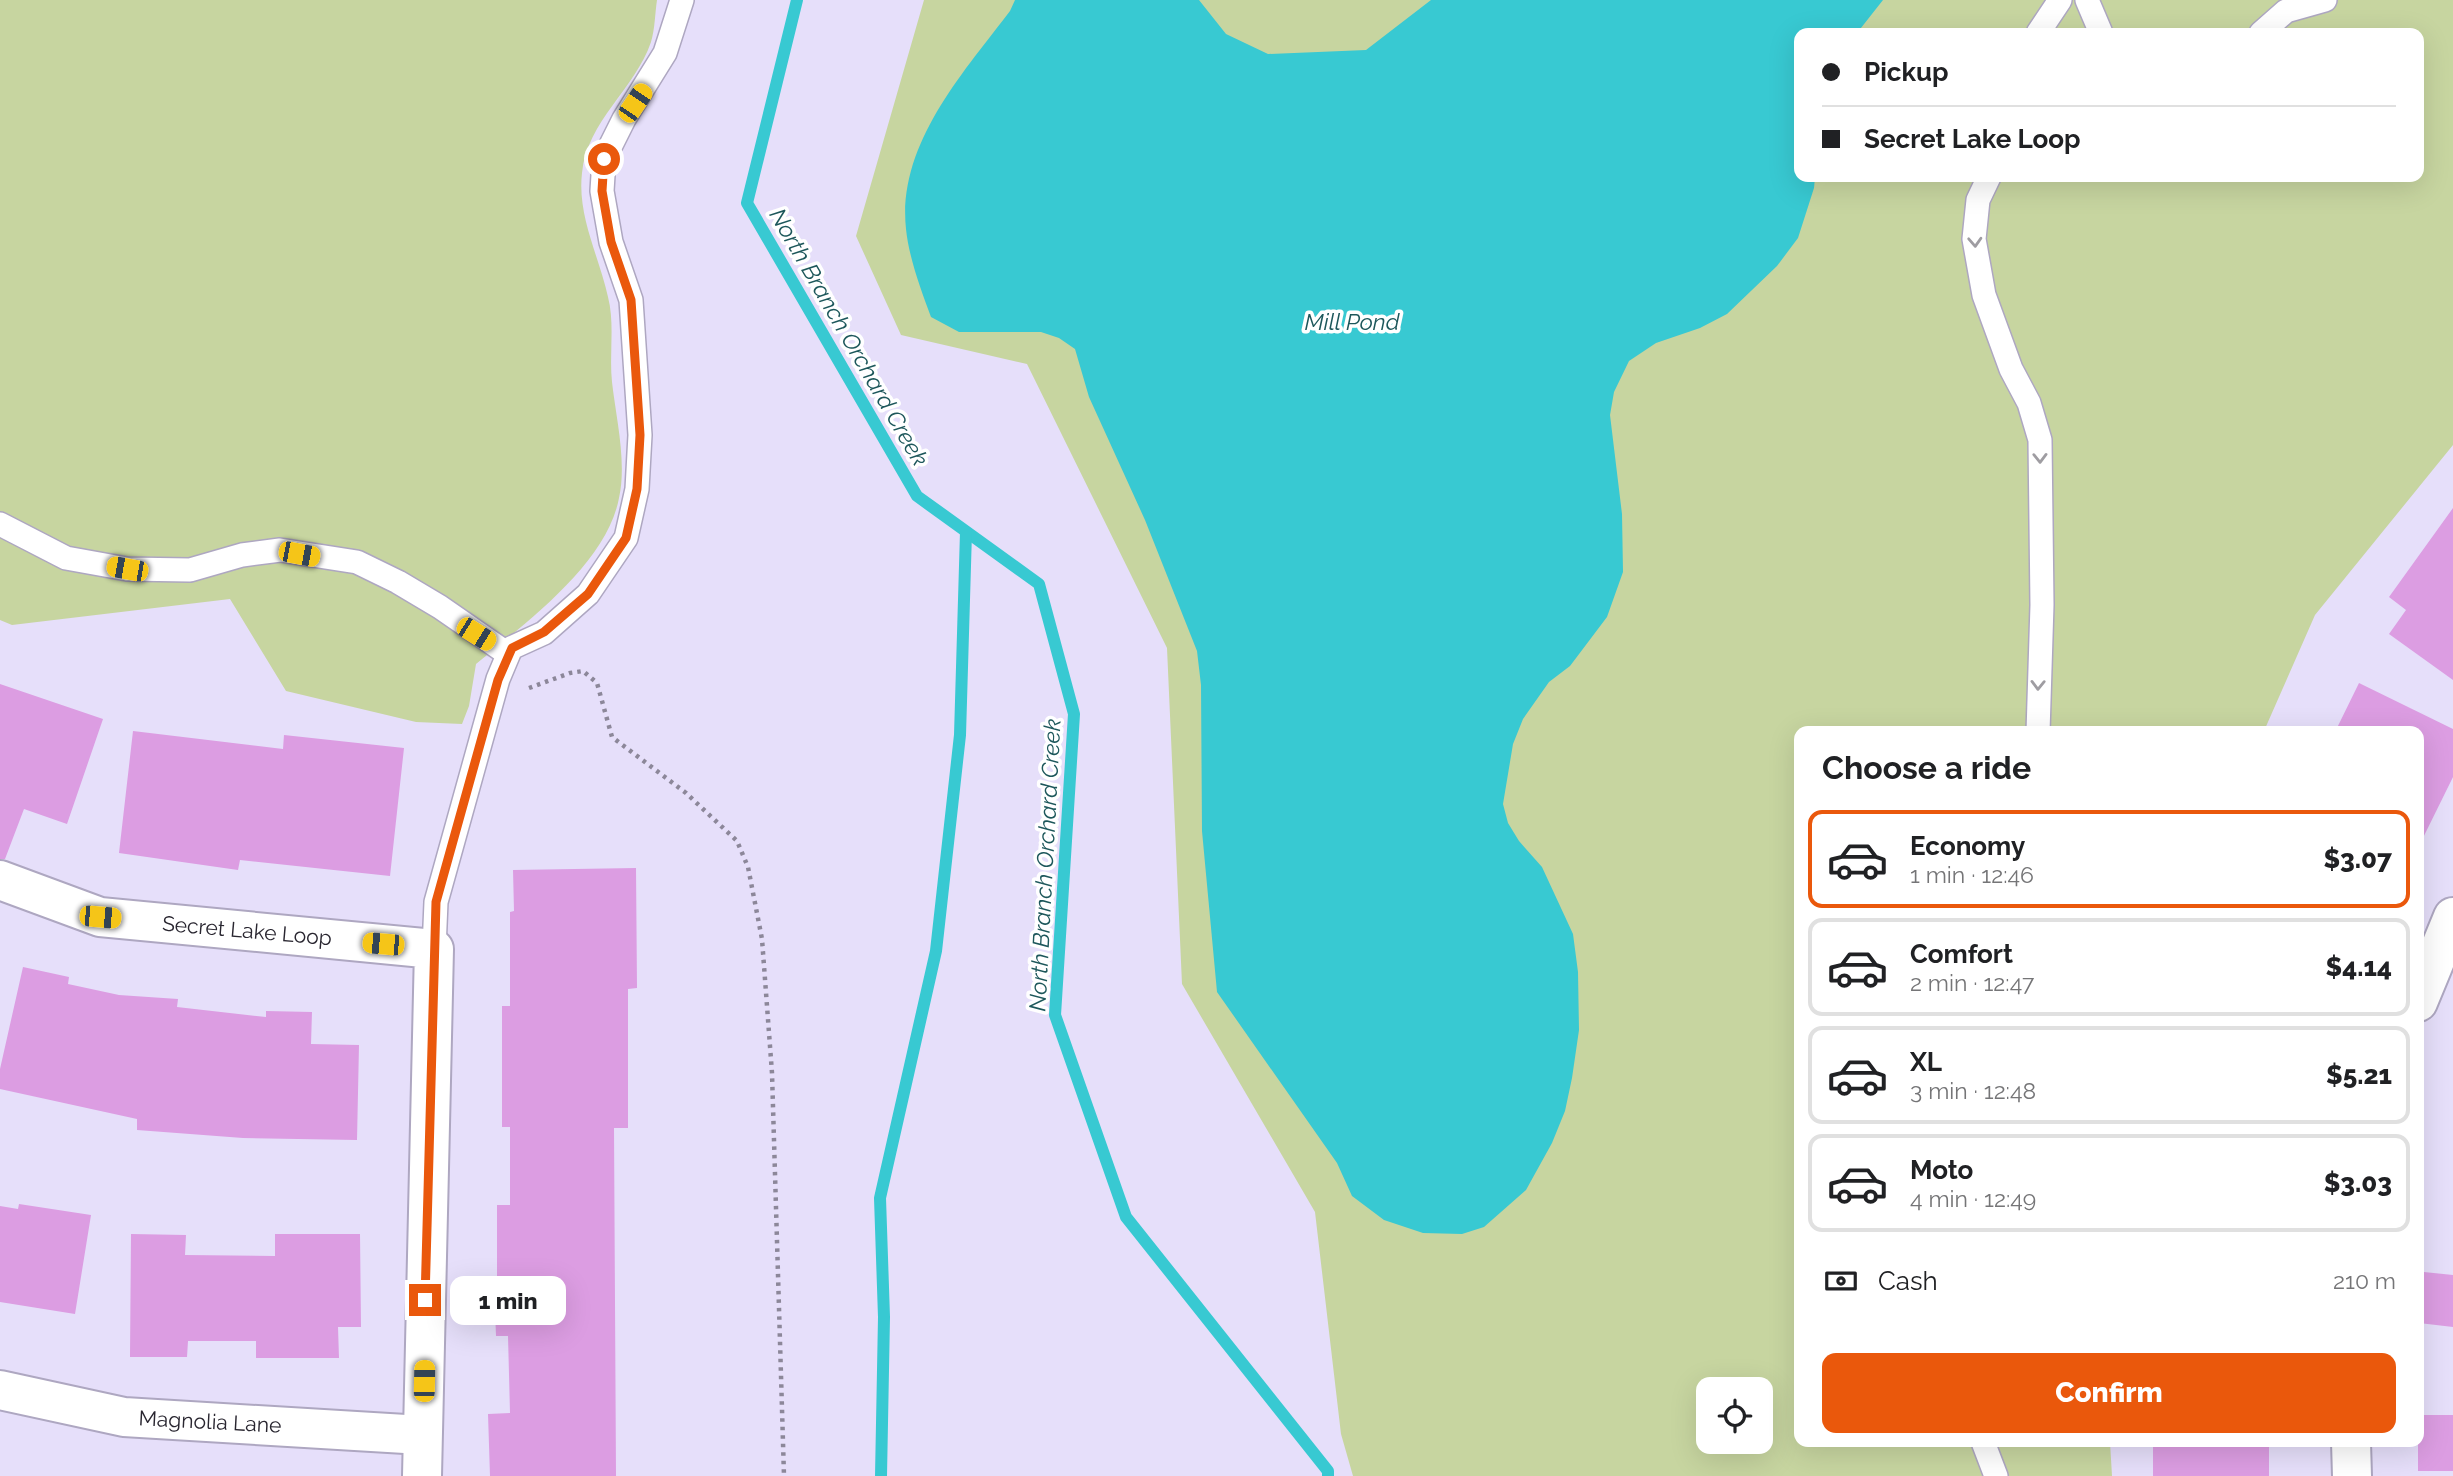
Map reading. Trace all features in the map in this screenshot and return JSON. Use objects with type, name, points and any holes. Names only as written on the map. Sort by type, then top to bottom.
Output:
[{"type":"street","name":"Secret Lake Loop","points":[[0,880],[100,917],[434,949]]},
{"type":"street","points":[[2424,987],[2453,917]]},
{"type":"street","points":[[422,1476],[434,949]]},
{"type":"street","name":"Magnolia Lane","points":[[0,1390],[124,1417],[422,1435]]},
{"type":"street","points":[[2351,1447],[2351,1476]]},
{"type":"lane","points":[[434,949],[436,902],[498,680],[508,654],[512,648],[544,632],[588,594],[626,538],[637,489],[640,435],[631,300],[611,242],[602,191],[604,159],[624,119],[665,53],[682,0]]},
{"type":"lane","points":[[2041,28],[2060,0]]},
{"type":"lane","points":[[2087,0],[2099,28]]},
{"type":"lane","points":[[2267,28],[2286,11],[2325,0]]},
{"type":"lane","points":[[1987,182],[1978,200],[1974,239],[1984,295],[2011,369],[2029,403],[2040,440],[2042,605],[2038,726]]},
{"type":"lane","points":[[0,524],[66,558],[127,569],[190,570],[242,555],[280,550],[357,562],[440,607],[508,654]]},
{"type":"lane","points":[[1985,1447],[1996,1476]]},
{"type":"path","points":[[498,680],[521,691],[583,671],[597,683],[612,737],[686,793],[737,841],[748,867],[762,939],[772,1073],[784,1476]]},
{"type":"shaded area","points":[[0,0],[657,0],[651,42],[644,59],[593,137],[582,173],[581,189],[586,220],[610,307],[612,382],[622,470],[619,498],[599,546],[582,568],[540,611],[476,664],[469,706],[462,724],[416,722],[286,691],[230,599],[12,625],[0,620]]},
{"type":"shaded area","points":[[924,0],[2453,0],[2453,445],[2315,615],[2266,726],[1794,726],[1794,1447],[2110,1447],[2112,1476],[1353,1476],[1341,1434],[1315,1212],[1182,984],[1167,648],[1027,364],[901,335],[856,236]]},
{"type":"water","name":"Mill Pond","points":[[1015,0],[1199,0],[1226,34],[1268,54],[1366,50],[1431,0],[1883,0],[1861,28],[1794,28],[1794,182],[1815,182],[1798,238],[1777,266],[1727,314],[1700,328],[1656,343],[1629,361],[1614,392],[1610,415],[1622,514],[1623,572],[1607,617],[1570,666],[1549,682],[1523,719],[1513,744],[1503,804],[1508,823],[1519,841],[1542,867],[1573,934],[1578,972],[1579,1030],[1572,1078],[1565,1111],[1552,1143],[1526,1190],[1484,1227],[1462,1234],[1423,1233],[1384,1220],[1352,1196],[1337,1163],[1217,992],[1202,831],[1201,685],[1197,651],[1145,520],[1089,397],[1075,349],[1059,338],[1041,332],[959,332],[931,317],[919,285],[906,229],[906,198],[912,168],[937,112],[1010,11]]},
{"type":"building","points":[[2453,508],[2453,680],[2389,634],[2406,610],[2389,597]]},
{"type":"building","points":[[2359,683],[2453,729],[2453,777],[2424,836],[2424,726],[2338,726]]},
{"type":"building","points":[[0,684],[103,719],[67,824],[24,809],[5,859],[0,859]]},
{"type":"building","points":[[133,731],[283,749],[284,735],[404,748],[390,876],[240,860],[238,870],[119,853]]},
{"type":"building","points":[[636,868],[637,988],[628,989],[628,1128],[614,1128],[616,1476],[490,1476],[488,1414],[510,1413],[508,1336],[496,1336],[494,1284],[497,1284],[497,1205],[510,1205],[510,1127],[502,1127],[502,1006],[510,1006],[513,870]]},
{"type":"building","points":[[23,967],[69,977],[68,984],[119,995],[178,999],[177,1007],[266,1017],[266,1011],[312,1012],[311,1044],[359,1045],[357,1140],[243,1138],[137,1130],[137,1119],[0,1089],[0,1069]]},
{"type":"building","points":[[19,1204],[91,1215],[75,1314],[0,1302],[0,1206],[18,1209]]},
{"type":"building","points":[[131,1234],[186,1235],[185,1255],[275,1256],[275,1234],[360,1234],[361,1327],[338,1327],[339,1358],[256,1358],[256,1341],[188,1341],[187,1357],[130,1357]]},
{"type":"building","points":[[2424,1272],[2453,1275],[2453,1327],[2424,1324]]},
{"type":"building","points":[[2424,1415],[2453,1415],[2453,1471],[2418,1471],[2418,1447],[2424,1447]]},
{"type":"building","points":[[2153,1447],[2269,1447],[2269,1476],[2153,1476]]},
{"type":"waterway","name":"North Branch Orchard Creek","points":[[797,0],[747,203],[917,496],[1039,584],[1074,714],[1055,1015],[1126,1217],[1328,1471],[1328,1476]]},
{"type":"waterway","points":[[881,1476],[884,1317],[880,1198],[936,951],[960,735],[966,532]]},
{"type":"route","points":[[425,1300],[436,902],[498,680],[512,648],[544,632],[588,594],[626,538],[637,489],[640,435],[631,300],[611,242],[602,191],[604,159]]}]
